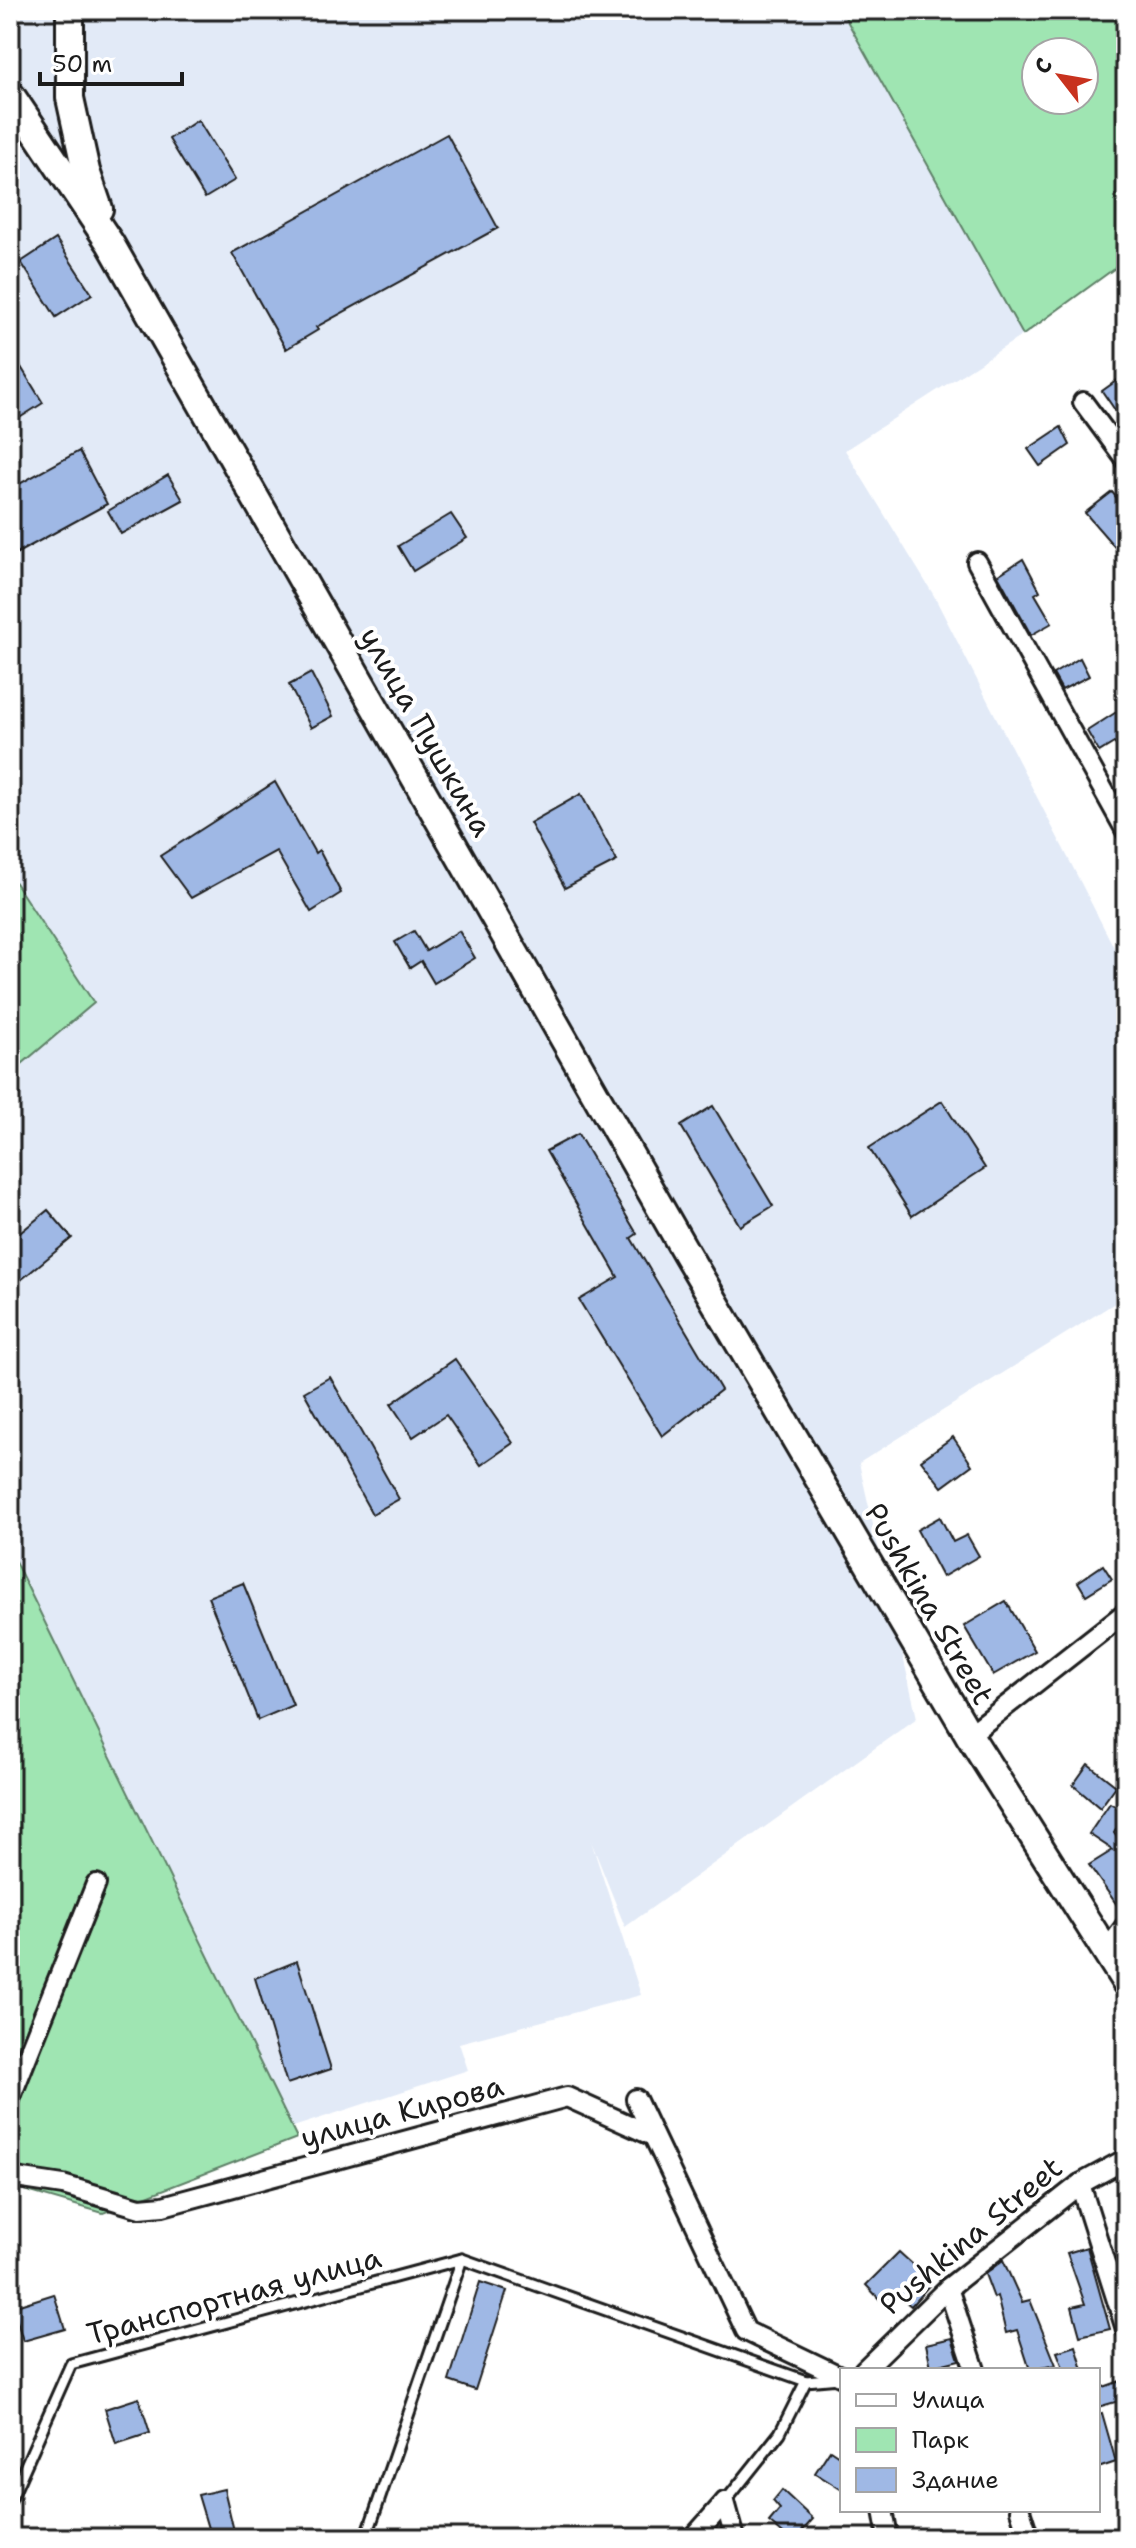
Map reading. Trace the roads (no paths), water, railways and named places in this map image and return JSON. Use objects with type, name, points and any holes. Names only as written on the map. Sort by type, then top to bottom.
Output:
[{"type":"street","points":[[70,10],[70,98],[86,171],[110,243]]},
{"type":"street","points":[[10,94],[110,243]]},
{"type":"street","name":"Pushkina Street","points":[[110,243],[678,1239],[969,1735],[1126,1983]]},
{"type":"street","points":[[1083,402],[1126,460]]},
{"type":"street","points":[[977,562],[1126,831]]},
{"type":"street","points":[[969,1735],[1126,1612]]},
{"type":"street","points":[[10,2099],[96,1884]]},
{"type":"street","points":[[1107,1950],[1126,1925]]},
{"type":"street","name":"улица Кирова","points":[[10,2177],[63,2185],[140,2208],[163,2206],[567,2097],[651,2135]]},
{"type":"street","points":[[636,2099],[746,2331],[840,2376]]},
{"type":"street","name":"Pushkina Street","points":[[868,2368],[948,2288],[1080,2184],[1126,2159]]},
{"type":"street","points":[[1080,2184],[1126,2329]]},
{"type":"street","points":[[948,2288],[974,2368]]},
{"type":"street","points":[[693,2538],[725,2502]]},
{"type":"street","points":[[725,2502],[735,2538]]},
{"type":"street","points":[[883,2512],[888,2538]]},
{"type":"street","points":[[1021,2512],[1029,2538]]},
{"type":"lane","points":[[366,2538],[462,2259],[806,2381],[840,2377]]},
{"type":"lane","name":"Транспортная улица","points":[[10,2501],[71,2364],[462,2259]]},
{"type":"lane","points":[[725,2502],[780,2433],[806,2381]]}]
